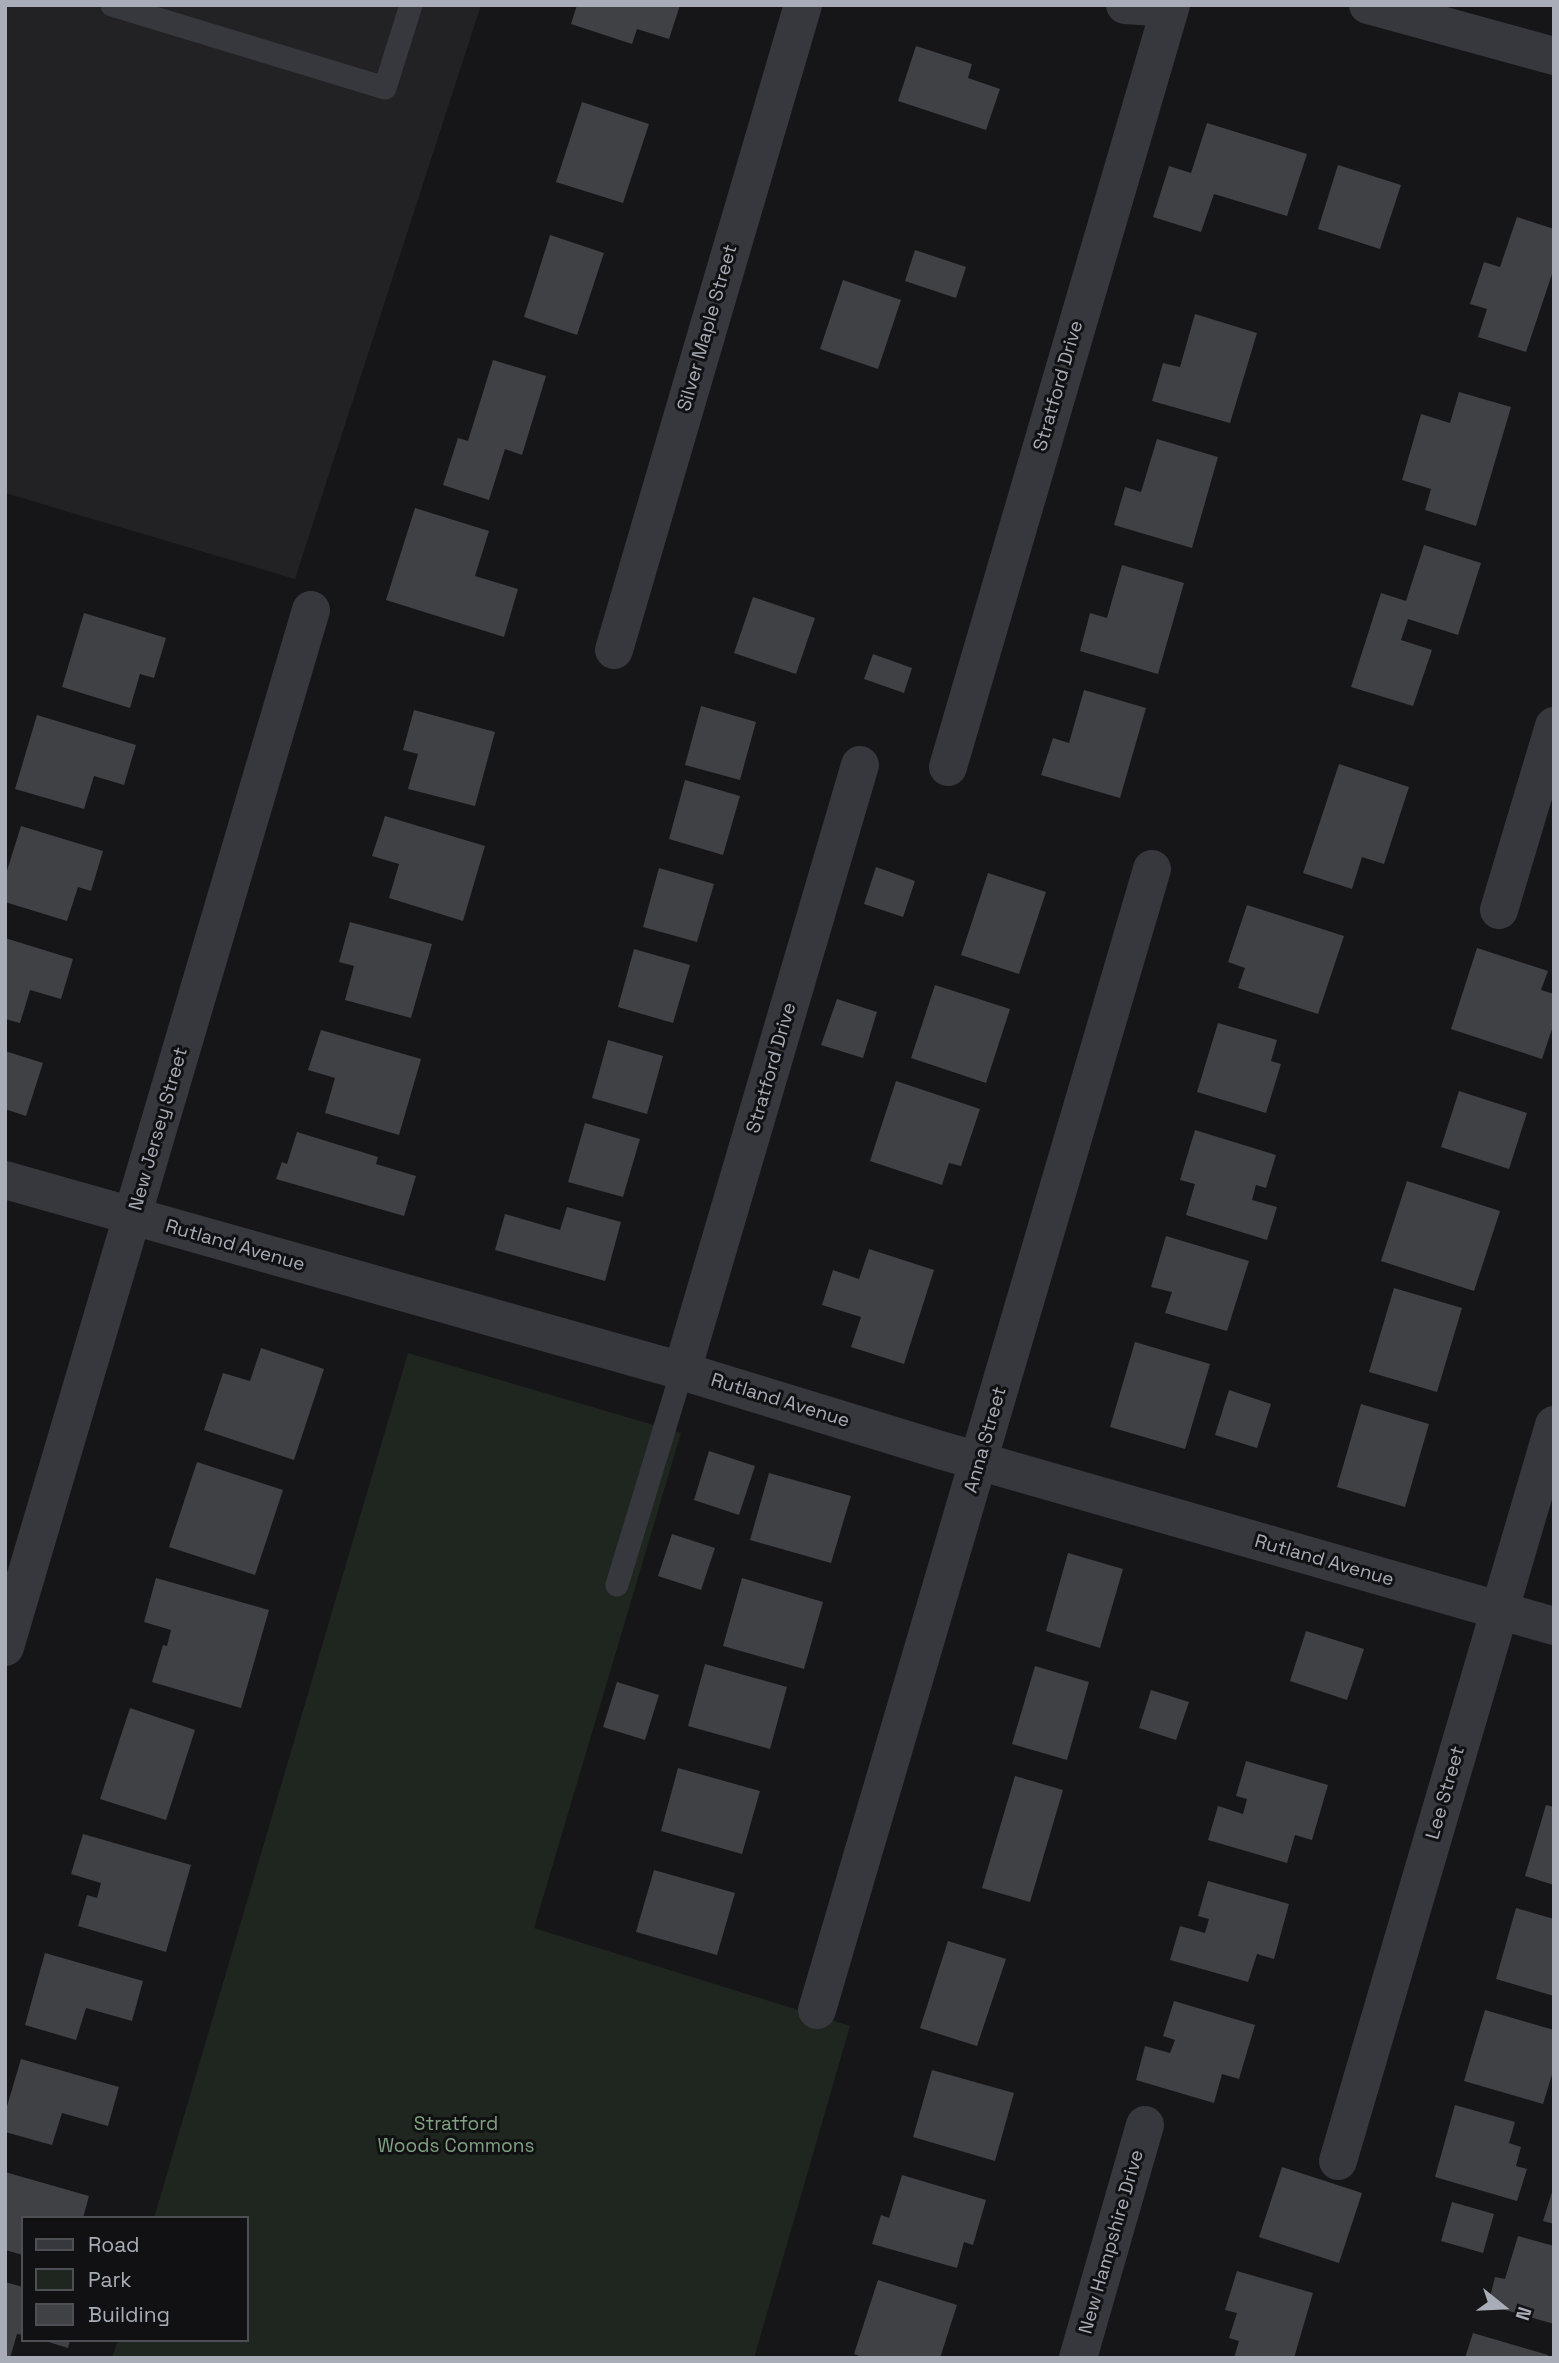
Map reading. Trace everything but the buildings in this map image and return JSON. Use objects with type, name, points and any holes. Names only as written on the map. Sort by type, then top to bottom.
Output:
[{"type":"street","name":"Silver Maple Street","points":[[614,650],[803,5]]},
{"type":"street","points":[[1125,5],[1170,7]]},
{"type":"street","points":[[1368,5],[1554,56]]},
{"type":"street","name":"Stratford Drive","points":[[948,767],[1170,7]]},
{"type":"street","name":"New Jersey Street","points":[[5,1647],[311,610]]},
{"type":"street","points":[[1499,910],[1554,726]]},
{"type":"street","name":"Stratford Drive","points":[[682,1371],[860,765]]},
{"type":"street","name":"Anna Street","points":[[817,2010],[1152,869]]},
{"type":"street","name":"Rutland Avenue","points":[[5,1180],[682,1371],[980,1461],[1554,1626]]},
{"type":"street","name":"Lee Street","points":[[1338,2161],[1554,1425]]},
{"type":"street","name":"New Hampshire Drive","points":[[1078,2358],[1145,2125]]},
{"type":"lane","points":[[112,5],[385,88],[411,5]]},
{"type":"lane","points":[[617,1585],[682,1371]]},
{"type":"shaded area","points":[[5,5],[481,5],[295,579],[5,493]]},
{"type":"green space","name":"Stratford Woods Commons","points":[[408,1353],[681,1433],[534,1928],[850,2026],[754,2358],[112,2358],[117,2342],[248,2342],[248,2216],[155,2216]]}]
